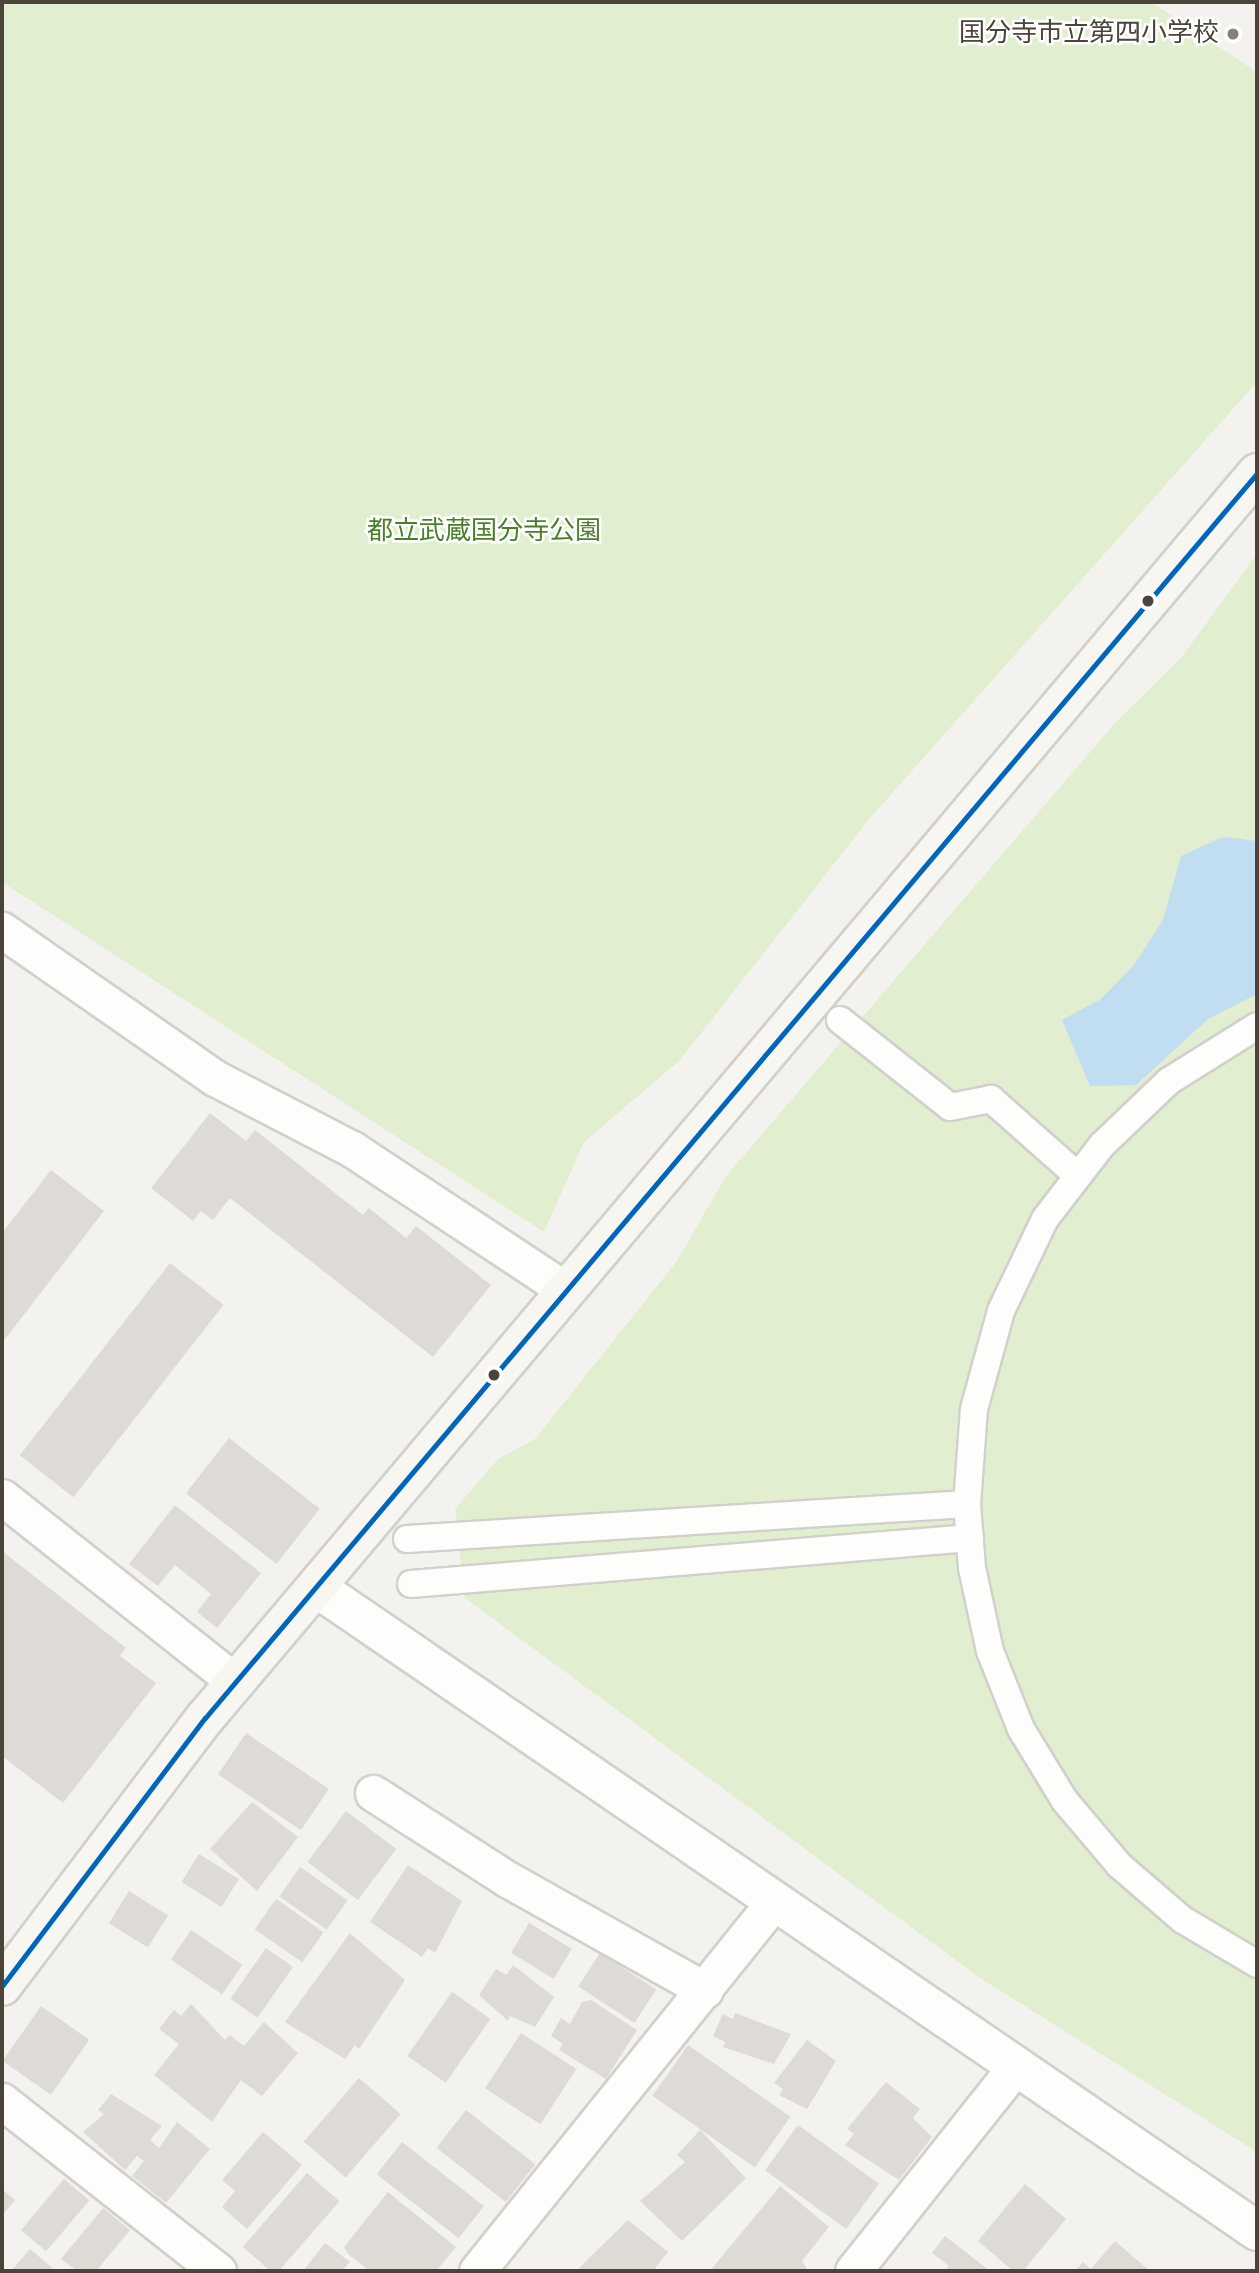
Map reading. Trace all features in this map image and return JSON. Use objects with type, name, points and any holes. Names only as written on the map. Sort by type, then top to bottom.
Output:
[{"type":"main road","points":[[2,1986],[235,1682],[1257,473]]},
{"type":"street","points":[[2,930],[215,1078],[352,1149],[566,1290]]},
{"type":"street","points":[[841,1020],[950,1107],[991,1099],[1078,1177]]},
{"type":"street","points":[[1257,1026],[1169,1081],[1078,1177],[1045,1219],[1001,1311],[974,1409],[967,1504],[970,1538],[990,1651],[1021,1729],[1065,1801],[1119,1865],[1183,1920],[1257,1964]]},
{"type":"street","points":[[2,1497],[235,1682]]},
{"type":"street","points":[[407,1539],[967,1504]]},
{"type":"street","points":[[411,1584],[970,1538]]},
{"type":"street","points":[[317,1588],[1013,2070],[1257,2231]]},
{"type":"street","points":[[373,1793],[507,1879],[705,1990]]},
{"type":"street","points":[[477,2271],[772,1904]]},
{"type":"street","points":[[853,2271],[1013,2070]]},
{"type":"street","points":[[2,2101],[218,2271]]},
{"type":"green space","name":"都立武蔵国分寺公園","points":[[2,2],[1151,2],[1257,72],[1257,382],[870,818],[679,1061],[584,1142],[544,1232],[2,882]]},
{"type":"green space","points":[[1257,554],[1257,2152],[980,1978],[465,1598],[455,1509],[498,1459],[535,1439],[677,1261],[726,1176],[1116,722],[1181,658]]},
{"type":"water","points":[[1223,837],[1257,841],[1257,994],[1208,1019],[1136,1085],[1090,1086],[1062,1020],[1101,999],[1134,965],[1163,920],[1181,856]]},
{"type":"building","points":[[210,1113],[246,1141],[255,1130],[363,1215],[369,1208],[406,1238],[416,1226],[491,1285],[433,1357],[230,1198],[213,1220],[201,1211],[193,1221],[151,1188]]},
{"type":"building","points":[[51,1170],[104,1211],[2,1343],[2,1233]]},
{"type":"building","points":[[170,1263],[224,1305],[73,1497],[20,1455]]},
{"type":"building","points":[[229,1438],[320,1509],[277,1564],[186,1493]]},
{"type":"building","points":[[175,1505],[261,1573],[217,1628],[197,1612],[211,1594],[175,1565],[158,1586],[129,1564]]},
{"type":"building","points":[[2,1551],[126,1648],[120,1656],[156,1683],[63,1803],[2,1756]]},
{"type":"building","points":[[246,1733],[329,1789],[301,1830],[218,1774]]},
{"type":"building","points":[[252,1802],[298,1837],[257,1891],[210,1849]]},
{"type":"building","points":[[346,1811],[396,1849],[358,1900],[307,1862]]},
{"type":"building","points":[[199,1854],[239,1879],[221,1907],[182,1882]]},
{"type":"building","points":[[408,1865],[462,1901],[435,1953],[428,1948],[422,1957],[370,1922]]},
{"type":"building","points":[[300,1867],[348,1900],[327,1930],[279,1896]]},
{"type":"building","points":[[129,1891],[168,1915],[148,1948],[109,1923]]},
{"type":"building","points":[[276,1899],[324,1932],[302,1963],[255,1929]]},
{"type":"building","points":[[529,1923],[572,1949],[554,1979],[511,1953]]},
{"type":"building","points":[[191,1930],[242,1965],[222,1995],[171,1960]]},
{"type":"building","points":[[350,1933],[405,1980],[359,2049],[355,2045],[345,2059],[285,2022]]},
{"type":"building","points":[[266,1948],[293,1967],[257,2018],[230,1999]]},
{"type":"building","points":[[600,1953],[656,1989],[634,2023],[578,1987]]},
{"type":"building","points":[[513,1965],[554,1997],[535,2027],[510,2016],[508,2021],[479,1995],[496,1969],[506,1975]]},
{"type":"building","points":[[452,1992],[491,2019],[446,2083],[407,2056]]},
{"type":"building","points":[[591,2000],[637,2030],[606,2079],[559,2050],[563,2044],[551,2036],[561,2018],[570,2024],[582,2002]]},
{"type":"building","points":[[191,2004],[225,2040],[230,2035],[244,2046],[264,2022],[298,2053],[262,2096],[241,2080],[212,2122],[154,2075],[179,2044],[159,2029],[174,2010],[181,2016]]},
{"type":"building","points":[[41,2006],[89,2040],[51,2095],[3,2061]]},
{"type":"building","points":[[735,2013],[791,2034],[774,2064],[723,2047],[725,2042],[713,2036],[723,2014],[733,2019]]},
{"type":"building","points":[[521,2033],[576,2069],[540,2124],[485,2088]]},
{"type":"building","points":[[807,2040],[836,2061],[807,2109],[779,2095],[783,2089],[774,2083]]},
{"type":"building","points":[[688,2045],[790,2117],[755,2167],[652,2096]]},
{"type":"building","points":[[359,2078],[401,2114],[345,2177],[304,2141]]},
{"type":"building","points":[[886,2082],[920,2109],[913,2118],[932,2137],[899,2180],[845,2145],[854,2134],[847,2129]]},
{"type":"building","points":[[111,2094],[162,2126],[150,2140],[159,2148],[177,2122],[210,2149],[166,2203],[132,2176],[144,2161],[137,2156],[125,2170],[83,2132],[104,2114],[98,2110]]},
{"type":"building","points":[[466,2110],[535,2164],[506,2202],[436,2148]]},
{"type":"building","points":[[798,2125],[879,2184],[846,2229],[765,2170]]},
{"type":"building","points":[[700,2130],[746,2178],[682,2241],[640,2201],[685,2162],[677,2155]]},
{"type":"building","points":[[263,2132],[302,2165],[247,2229],[222,2207],[235,2191],[222,2180]]},
{"type":"building","points":[[402,2142],[484,2206],[459,2238],[377,2174]]},
{"type":"building","points":[[307,2173],[339,2201],[279,2271],[270,2271],[243,2247]]},
{"type":"building","points":[[64,2179],[89,2200],[46,2252],[21,2230]]},
{"type":"building","points":[[1025,2184],[1066,2219],[1023,2271],[1013,2271],[978,2241]]},
{"type":"building","points":[[780,2186],[829,2227],[802,2261],[808,2271],[710,2271]]},
{"type":"building","points":[[2,2189],[15,2200],[2,2216]]},
{"type":"building","points":[[388,2192],[456,2247],[436,2271],[370,2271],[348,2254],[344,2247]]},
{"type":"building","points":[[103,2208],[130,2230],[96,2271],[77,2271],[61,2259]]},
{"type":"building","points":[[628,2220],[668,2252],[655,2268],[659,2271],[578,2269]]},
{"type":"building","points":[[945,2236],[990,2271],[944,2271],[949,2266],[932,2253]]},
{"type":"building","points":[[1115,2241],[1150,2271],[1075,2271],[1083,2262],[1091,2269]]},
{"type":"building","points":[[325,2243],[350,2262],[342,2271],[303,2271]]},
{"type":"building","points":[[30,2249],[56,2271],[11,2271]]},
{"type":"transit line","points":[[2,1986],[205,1718],[1257,473]]},
{"type":"place","name":"国分寺市立第四小学校","points":[[1233,34]]}]
